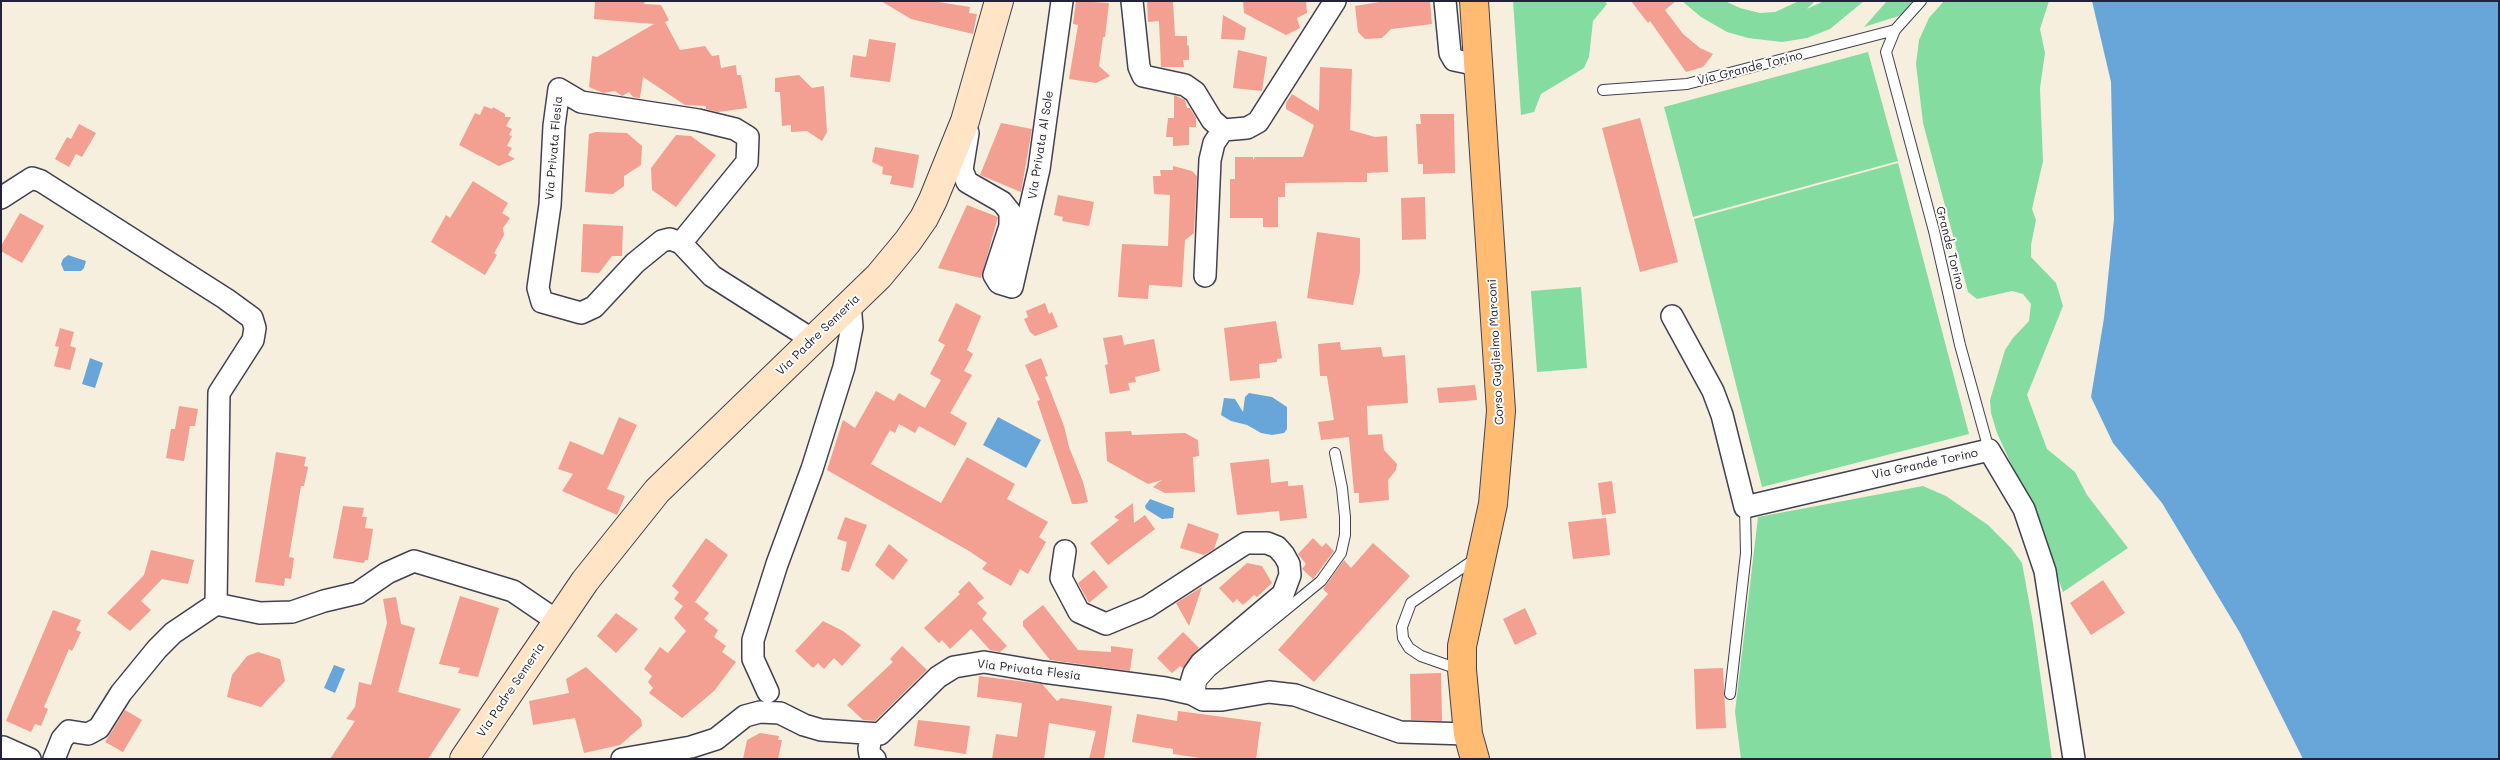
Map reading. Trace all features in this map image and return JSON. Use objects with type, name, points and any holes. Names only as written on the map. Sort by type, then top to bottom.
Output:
[{"type":"main road","name":"Via Padre Semeria","points":[[464,759],[585,581],[657,491],[879,276],[924,218],[965,121],[999,1]]},
{"type":"main road","name":"Corso Guglielmo Marconi","points":[[1471,746],[1462,670],[1466,626],[1493,504],[1502,411],[1474,1]]},
{"type":"street","name":"Via Privata Al Sole","points":[[965,121],[969,135],[962,170],[967,182],[1002,202],[1010,212],[1010,226],[994,275],[999,283],[1012,286],[1038,169],[1062,1]]},
{"type":"street","points":[[1132,1],[1139,68],[1143,76],[1185,85],[1195,92],[1212,120],[1223,130],[1247,128],[1258,122],[1335,1]]},
{"type":"street","points":[[1445,1],[1450,53],[1454,60],[1478,65]]},
{"type":"street","name":"Via Privata Flesia","points":[[559,89],[581,102],[698,120],[735,130],[748,137],[747,162],[681,243],[670,239],[662,241],[635,263],[594,307],[581,313],[542,302],[538,288],[550,204],[554,126],[559,89]]},
{"type":"street","points":[[1205,276],[1210,160],[1214,143],[1223,130]]},
{"type":"street","points":[[1,198],[32,178],[41,181],[252,318],[256,328],[253,340],[219,393],[216,604]]},
{"type":"street","points":[[681,243],[712,276],[813,340]]},
{"type":"street","points":[[768,692],[753,659],[754,633],[812,470],[844,368],[852,327],[850,304]]},
{"type":"street","points":[[1672,316],[1713,391],[1722,415],[1745,507]]},
{"type":"street","name":"Via Grande Torino","points":[[1745,507],[1989,450],[2024,509],[2045,572],[2074,759]]},
{"type":"street","points":[[1065,551],[1062,578],[1079,612],[1106,624],[1147,606],[1246,543],[1267,543],[1277,547],[1284,555],[1290,575],[1283,594],[1201,663],[1192,678],[1198,697]]},
{"type":"street","points":[[54,759],[62,739],[69,731],[88,734],[99,728],[121,693],[173,633],[216,604],[260,613],[292,612],[324,601],[358,593],[387,573],[414,561],[513,591],[557,621]]},
{"type":"street","name":"Via Privata Flesia","points":[[872,734],[880,734],[885,730],[938,677],[954,667],[984,662],[1222,700],[1269,692],[1295,695],[1400,732],[1471,746]]},
{"type":"street","points":[[622,759],[691,747],[716,739],[745,716],[760,712],[780,713],[804,725],[821,730],[872,734],[869,749],[870,755],[875,759]]},
{"type":"street","points":[[3,747],[30,759]]},
{"type":"lane","points":[[1896,30],[1920,1]]},
{"type":"lane","name":"Grande Torino","points":[[1896,30],[1886,52],[1934,231],[1960,345],[1989,450]]},
{"type":"lane","name":"Via Grande Torino","points":[[1603,90],[1687,84],[1896,30]]},
{"type":"lane","points":[[1198,697],[1200,695],[1200,686],[1211,671],[1321,581],[1341,553],[1345,535],[1344,517],[1342,488],[1335,453]]},
{"type":"lane","points":[[1730,694],[1746,553],[1745,507]]},
{"type":"lane","points":[[1462,670],[1421,656],[1409,648],[1403,638],[1402,627],[1411,603],[1483,555]]},
{"type":"green space","points":[[1513,1],[1605,1],[1607,4],[1593,21],[1589,57],[1584,68],[1541,94],[1534,112],[1521,115]]},
{"type":"green space","points":[[1682,1],[1725,1],[1740,8],[1760,13],[1775,12],[1799,1],[1815,1],[1807,9],[1824,1],[1864,1],[1830,29],[1807,38],[1782,42],[1748,38],[1727,32],[1701,17]]},
{"type":"green space","points":[[1887,1],[1918,1],[1905,14],[1864,27]]},
{"type":"green space","points":[[1944,1],[2049,1],[2040,29],[2045,53],[2040,88],[2043,161],[2032,209],[2036,220],[2031,245],[2031,257],[2056,283],[2063,306],[2027,395],[2047,449],[2075,472],[2087,495],[2128,548],[2063,592],[2034,514],[1997,433],[1991,413],[1990,400],[2005,350],[2029,321],[2031,304],[2023,294],[2012,291],[1977,299],[1968,292],[1923,123],[1916,64],[1919,40],[1929,18]]},
{"type":"green space","points":[[1868,52],[1898,161],[1693,217],[1664,107]]},
{"type":"green space","points":[[1898,163],[1969,434],[1762,487],[1694,219]]},
{"type":"green space","points":[[1581,287],[1587,368],[1537,372],[1531,291]]},
{"type":"green space","points":[[1923,486],[1946,496],[1988,525],[2011,548],[2022,563],[2033,623],[2052,759],[1741,759],[1735,712],[1758,517]]},
{"type":"water","points":[[2092,1],[2499,1],[2499,759],[2303,759],[2240,633],[2162,503],[2113,443],[2091,397],[2104,318],[2114,219],[2111,82]]},
{"type":"water","points":[[68,255],[86,261],[81,271],[64,271],[61,264]]},
{"type":"water","points":[[90,358],[103,363],[95,388],[82,384]]},
{"type":"water","points":[[1249,393],[1272,397],[1287,407],[1287,429],[1284,433],[1272,435],[1261,433],[1247,425],[1231,421],[1221,415],[1224,398],[1235,399],[1243,412],[1245,397]]},
{"type":"water","points":[[998,417],[1041,440],[1026,468],[983,445]]},
{"type":"water","points":[[1150,499],[1174,508],[1173,518],[1162,519],[1146,509],[1145,506]]},
{"type":"water","points":[[334,665],[345,669],[335,693],[324,688]]},
{"type":"building","points":[[595,1],[645,1],[644,4],[661,5],[669,20],[665,22],[680,50],[705,46],[712,56],[719,55],[721,68],[736,65],[737,75],[741,75],[747,108],[718,112],[706,109],[706,106],[685,105],[643,77],[640,98],[633,97],[629,92],[622,96],[615,91],[603,93],[589,87],[592,56],[597,57],[654,24],[594,19]]},
{"type":"building","points":[[881,1],[932,1],[970,7],[969,13],[977,14],[973,34],[911,19]]},
{"type":"building","points":[[1076,1],[1109,3],[1099,66],[1110,76],[1096,83],[1069,79],[1078,25],[1073,24]]},
{"type":"building","points":[[1147,1],[1173,1],[1175,36],[1187,36],[1187,45],[1189,46],[1189,60],[1183,60],[1184,67],[1161,67],[1159,21],[1148,22]]},
{"type":"building","points":[[1243,1],[1306,1],[1307,13],[1297,18],[1300,28],[1286,35],[1244,13]]},
{"type":"building","points":[[1386,1],[1430,1],[1432,24],[1391,29],[1382,38],[1365,39],[1358,32],[1355,6]]},
{"type":"building","points":[[1631,1],[1676,1],[1665,10],[1683,34],[1700,48],[1713,54],[1703,67],[1686,72],[1650,21],[1648,23]]},
{"type":"building","points":[[1223,15],[1246,28],[1244,40],[1221,39]]},
{"type":"building","points":[[869,39],[896,43],[890,82],[850,77],[853,55],[866,57]]},
{"type":"building","points":[[1238,50],[1267,57],[1262,91],[1233,88]]},
{"type":"building","points":[[1320,67],[1352,69],[1350,130],[1375,137],[1387,136],[1388,172],[1367,173],[1367,182],[1285,183],[1285,197],[1278,197],[1278,227],[1263,227],[1263,218],[1230,218],[1230,179],[1235,179],[1235,157],[1253,157],[1253,160],[1255,157],[1303,157],[1314,125],[1286,109],[1286,103],[1292,94],[1319,111]]},
{"type":"building","points":[[799,75],[812,88],[824,86],[827,132],[822,141],[807,131],[791,132],[791,125],[782,126],[780,92],[775,92],[775,78]]},
{"type":"building","points":[[1174,95],[1185,100],[1187,108],[1190,108],[1196,118],[1196,127],[1189,127],[1189,145],[1173,146],[1173,137],[1166,137],[1168,118],[1174,118]]},
{"type":"building","points":[[484,106],[492,109],[493,107],[505,114],[505,117],[511,117],[506,126],[512,129],[509,135],[512,136],[507,146],[512,148],[508,155],[515,159],[499,166],[459,145],[475,113],[480,115]]},
{"type":"building","points":[[1420,114],[1454,114],[1455,173],[1423,174],[1423,164],[1418,164],[1416,124],[1421,124]]},
{"type":"building","points":[[1640,118],[1678,262],[1640,272],[1602,128]]},
{"type":"building","points":[[1001,123],[1032,129],[1021,192],[980,175]]},
{"type":"building","points":[[79,124],[96,133],[82,157],[76,154],[69,167],[55,159],[67,137],[71,139]]},
{"type":"building","points":[[596,132],[627,133],[642,146],[641,165],[624,176],[624,186],[613,194],[585,192],[589,134]]},
{"type":"building","points":[[676,135],[691,136],[716,155],[676,207],[652,190],[651,168]]},
{"type":"building","points":[[875,147],[919,155],[913,188],[890,184],[892,176],[882,174],[883,167],[872,162]]},
{"type":"building","points":[[1173,166],[1192,171],[1197,176],[1194,233],[1185,240],[1182,287],[1149,285],[1148,299],[1118,297],[1122,244],[1168,246],[1170,195],[1154,194],[1153,176],[1161,176],[1160,170],[1173,170]]},
{"type":"building","points":[[473,181],[508,203],[502,213],[510,218],[503,228],[504,235],[494,253],[497,255],[485,275],[431,242],[446,215],[450,218]]},
{"type":"building","points":[[1058,195],[1094,202],[1089,226],[1062,221],[1063,217],[1054,215]]},
{"type":"building","points":[[1425,197],[1426,239],[1402,240],[1401,198]]},
{"type":"building","points":[[967,205],[998,217],[981,278],[938,268]]},
{"type":"building","points":[[20,213],[44,226],[22,263],[1,251],[1,246]]},
{"type":"building","points":[[583,224],[623,226],[622,256],[612,256],[599,273],[581,272]]},
{"type":"building","points":[[1317,232],[1360,238],[1360,272],[1353,305],[1307,298]]},
{"type":"building","points":[[956,303],[981,316],[967,350],[973,354],[964,371],[972,375],[950,413],[967,423],[955,446],[919,426],[915,433],[899,424],[895,433],[890,430],[871,464],[941,503],[967,457],[1015,484],[1007,499],[1048,522],[1039,537],[1046,542],[1028,574],[1020,569],[1011,586],[982,569],[987,563],[969,551],[827,470],[843,420],[855,428],[876,391],[894,401],[899,393],[925,408],[941,380],[930,374],[945,345],[938,341]]},
{"type":"building","points":[[1045,303],[1049,314],[1052,312],[1058,327],[1035,336],[1030,332],[1024,319],[1028,317],[1026,311]]},
{"type":"building","points":[[1276,321],[1282,358],[1277,359],[1277,362],[1259,364],[1260,378],[1230,381],[1224,328]]},
{"type":"building","points":[[60,328],[74,332],[70,346],[76,348],[70,370],[54,366],[59,347],[55,346]]},
{"type":"building","points":[[1122,335],[1124,345],[1154,339],[1160,371],[1135,377],[1136,382],[1128,383],[1130,390],[1110,394],[1105,365],[1108,364],[1103,338]]},
{"type":"building","points":[[1340,342],[1341,350],[1381,347],[1383,357],[1405,355],[1408,403],[1367,406],[1368,435],[1382,434],[1384,450],[1397,464],[1396,470],[1388,480],[1389,500],[1359,503],[1359,493],[1354,493],[1349,437],[1321,440],[1318,422],[1334,420],[1327,376],[1320,376],[1318,344]]},
{"type":"building","points":[[1041,358],[1048,376],[1045,377],[1064,426],[1069,447],[1083,482],[1088,502],[1072,504],[1037,401],[1040,400],[1025,365]]},
{"type":"building","points":[[1475,385],[1477,400],[1439,403],[1437,388]]},
{"type":"building","points":[[179,406],[198,409],[195,426],[190,426],[184,461],[166,458],[171,429],[175,429]]},
{"type":"building","points":[[619,417],[637,425],[607,489],[625,496],[617,515],[562,491],[573,474],[558,469],[570,441],[603,455]]},
{"type":"building","points":[[1131,431],[1132,435],[1185,433],[1198,440],[1199,456],[1193,457],[1195,492],[1165,493],[1153,487],[1162,480],[1148,484],[1107,461],[1105,432]]},
{"type":"building","points":[[276,452],[306,457],[304,466],[308,467],[304,486],[301,486],[289,557],[294,558],[291,579],[285,578],[284,586],[255,582]]},
{"type":"building","points":[[1269,459],[1271,483],[1288,481],[1288,486],[1303,485],[1307,518],[1280,521],[1279,511],[1237,515],[1230,463]]},
{"type":"building","points":[[1612,481],[1616,513],[1602,515],[1598,483]]},
{"type":"building","points":[[1133,503],[1134,523],[1145,515],[1155,529],[1108,565],[1090,543],[1119,520],[1114,517]]},
{"type":"building","points":[[343,506],[364,508],[362,517],[367,517],[365,528],[373,529],[368,560],[365,560],[364,563],[333,558]]},
{"type":"building","points":[[845,517],[867,525],[849,572],[841,570],[847,542],[837,539]]},
{"type":"building","points":[[1606,518],[1610,555],[1573,559],[1568,522]]},
{"type":"building","points":[[1188,523],[1219,534],[1214,549],[1204,555],[1180,548]]},
{"type":"building","points":[[706,538],[728,555],[695,602],[709,613],[704,619],[718,630],[714,637],[726,646],[722,652],[736,662],[714,691],[682,718],[649,693],[653,688],[648,682],[652,676],[644,669],[660,647],[668,653],[686,631],[674,618],[683,606],[674,599],[679,592],[672,586]]},
{"type":"building","points":[[1313,538],[1322,547],[1326,543],[1334,551],[1313,579],[1302,569],[1306,564],[1298,554]]},
{"type":"building","points":[[1373,543],[1410,576],[1314,682],[1278,650],[1328,594],[1323,589],[1344,560],[1351,568]]},
{"type":"building","points":[[889,544],[908,560],[893,580],[875,565]]},
{"type":"building","points":[[151,550],[194,560],[188,584],[162,579],[141,601],[151,610],[130,631],[107,613],[144,575]]},
{"type":"building","points":[[1247,563],[1262,566],[1272,583],[1257,597],[1254,595],[1243,605],[1237,599],[1233,603],[1219,588]]},
{"type":"building","points":[[1094,570],[1108,587],[1089,603],[1078,583]]},
{"type":"building","points":[[2103,580],[2125,613],[2091,635],[2070,603]]},
{"type":"building","points":[[969,581],[984,598],[977,603],[987,613],[982,619],[1007,646],[1000,652],[990,650],[971,629],[950,649],[942,640],[939,643],[924,628],[960,594],[958,592]]},
{"type":"building","points":[[1202,587],[1189,626],[1176,603]]},
{"type":"building","points":[[460,596],[499,608],[478,677],[458,673],[460,668],[439,664]]},
{"type":"building","points":[[396,597],[401,624],[415,628],[398,692],[461,709],[428,759],[330,759],[355,721],[346,719],[355,707],[359,682],[371,685],[387,623],[383,599]]},
{"type":"building","points":[[1043,605],[1078,650],[1111,652],[1111,646],[1133,649],[1130,671],[1050,660],[1023,626],[1023,621]]},
{"type":"building","points":[[1525,608],[1537,634],[1515,645],[1503,619]]},
{"type":"building","points":[[53,610],[81,620],[76,630],[81,632],[72,651],[69,649],[44,707],[48,709],[41,726],[35,724],[31,732],[6,721]]},
{"type":"building","points":[[616,613],[638,629],[616,653],[597,636]]},
{"type":"building","points":[[823,621],[843,631],[861,645],[842,666],[834,658],[824,669],[818,663],[813,668],[795,651]]},
{"type":"building","points":[[1183,632],[1199,648],[1183,668],[1180,666],[1172,673],[1157,658]]},
{"type":"building","points":[[902,646],[927,670],[875,721],[863,720],[847,705],[893,662],[890,659]]},
{"type":"building","points":[[258,652],[280,659],[285,681],[261,707],[227,697],[232,675],[247,656]]},
{"type":"building","points":[[586,667],[641,719],[642,726],[620,745],[584,753],[575,718],[533,725],[529,701],[569,693],[566,679]]},
{"type":"building","points":[[1723,668],[1726,728],[1696,729],[1694,669]]},
{"type":"building","points":[[1441,673],[1442,721],[1411,720],[1410,674]]},
{"type":"building","points":[[979,676],[1042,684],[1057,701],[1061,698],[1112,706],[1104,759],[1089,759],[1096,731],[1049,723],[1044,759],[992,759],[996,734],[1017,737],[1022,703],[977,697]]},
{"type":"building","points":[[125,710],[142,720],[123,752],[105,742]]},
{"type":"building","points":[[1178,711],[1261,722],[1256,759],[1208,759],[1173,754],[1173,749],[1132,742],[1137,714],[1177,721]]},
{"type":"building","points":[[918,720],[970,726],[966,754],[914,746]]},
{"type":"building","points":[[760,733],[779,736],[778,740],[782,740],[778,759],[743,759],[747,740]]}]
